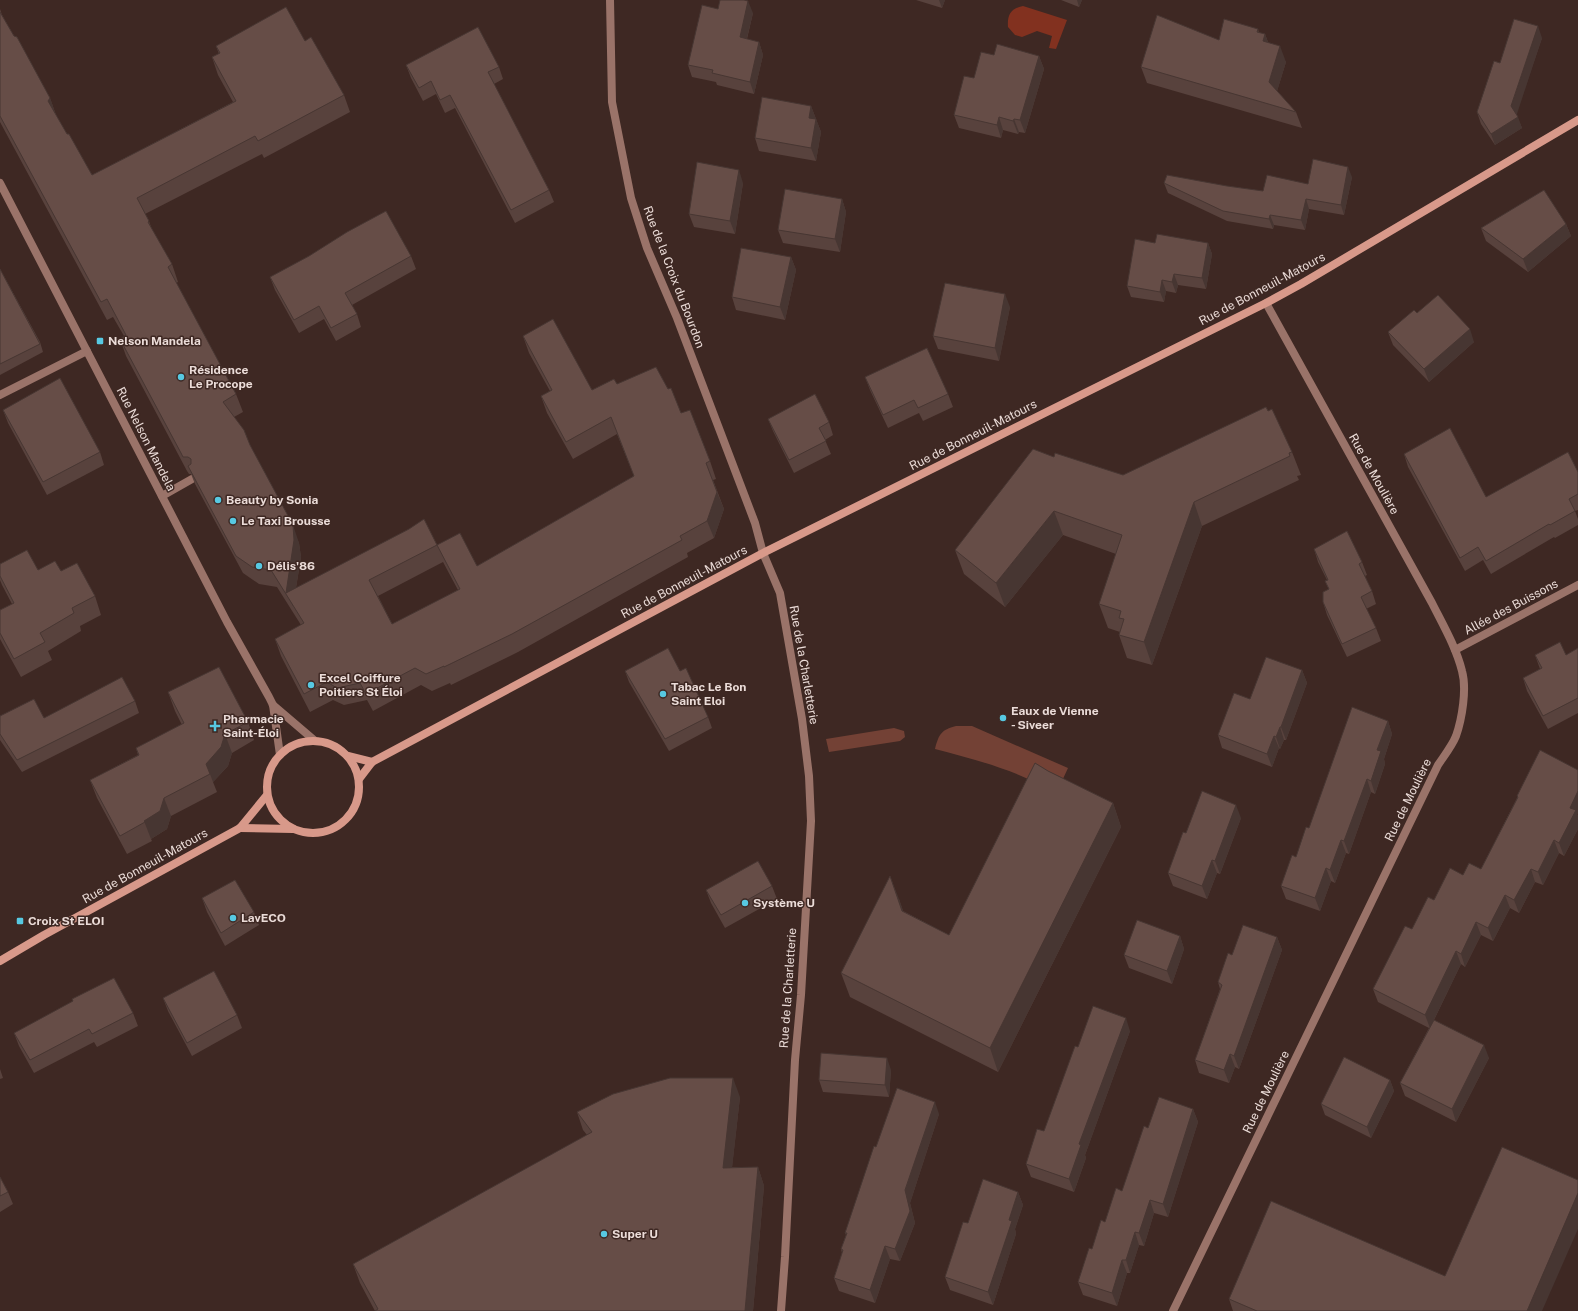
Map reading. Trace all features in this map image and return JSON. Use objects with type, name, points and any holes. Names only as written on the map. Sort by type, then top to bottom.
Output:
[{"type":"main road","name":"Rue de Bonneuil-Matours","points":[[360,779],[372,762],[763,553],[1266,303],[1301,284],[1578,120]]},
{"type":"main road","points":[[314,740],[327,742],[348,756],[360,779],[358,802],[353,813],[337,828],[316,834],[304,833],[293,829],[281,821],[272,809],[267,795],[267,780],[271,766],[280,755],[290,747],[302,742],[314,740]]},
{"type":"main road","points":[[348,756],[372,762]]},
{"type":"main road","name":"Rue de Bonneuil-Matours","points":[[0,961],[44,935],[240,828],[267,795]]},
{"type":"main road","name":"Rue de Bonneuil-Matours","points":[[240,828],[293,829]]},
{"type":"street","name":"Rue de la Croix du Bourdon","points":[[610,0],[612,102],[631,198],[647,248],[677,318],[755,523],[763,553]]},
{"type":"street","name":"Rue Nelson Mandela","points":[[0,183],[227,622],[273,705],[314,740]]},
{"type":"street","name":"Rue de Moulière","points":[[1173,1311],[1438,765],[1456,736],[1461,717],[1463,697],[1463,673],[1455,650],[1428,596],[1266,303]]},
{"type":"street","points":[[0,394],[87,351]]},
{"type":"street","points":[[162,496],[192,479]]},
{"type":"street","name":"Rue de la Charletterie","points":[[763,553],[780,593],[802,719],[809,776],[811,821],[801,995],[795,1060],[786,1257],[781,1311]]},
{"type":"street","name":"Allée des Buissons","points":[[1455,650],[1578,585]]},
{"type":"street","name":"Rue Nelson Mandela","points":[[273,705],[280,755]]},
{"type":"shaded area","points":[[1023,6],[1067,20],[1056,49],[1049,48],[1052,36],[1037,31],[1022,37],[1015,35],[1008,27],[1008,19],[1013,10]]},
{"type":"shaded area","points":[[956,726],[972,726],[1068,768],[1056,794],[1028,779],[998,767],[935,749],[941,733]]},
{"type":"shaded area","points":[[894,728],[904,731],[905,737],[900,741],[829,752],[826,739]]},
{"type":"building","points":[[720,0],[748,1],[740,37],[759,42],[750,82],[712,73],[713,70],[688,65],[702,5],[718,9]]},
{"type":"building","points":[[286,7],[305,41],[311,37],[344,95],[258,141],[255,136],[137,198],[149,221],[148,222],[172,264],[168,267],[236,394],[223,402],[244,430],[250,445],[293,525],[294,540],[286,593],[409,529],[424,519],[437,545],[460,533],[477,566],[634,476],[611,417],[566,442],[541,396],[552,390],[523,336],[553,319],[592,390],[614,379],[617,384],[656,367],[668,389],[671,388],[681,413],[690,410],[710,461],[706,463],[717,492],[707,521],[680,536],[682,540],[512,634],[444,667],[426,674],[415,668],[366,694],[360,683],[337,688],[327,682],[304,694],[275,639],[304,623],[271,570],[252,567],[236,556],[188,466],[191,464],[191,459],[188,457],[183,457],[120,339],[126,335],[107,299],[101,302],[0,116],[0,12],[14,36],[17,37],[50,98],[48,101],[92,175],[236,101],[212,57],[220,53],[216,46]],"holes":[[[437,545],[460,589],[392,624],[369,580]]]},
{"type":"building","points":[[1157,15],[1219,40],[1224,19],[1258,29],[1257,32],[1265,34],[1263,41],[1280,46],[1269,82],[1296,112],[1141,67]]},
{"type":"building","points":[[1514,19],[1538,26],[1511,106],[1518,117],[1491,134],[1477,112],[1494,61],[1500,63]]},
{"type":"building","points":[[478,27],[499,67],[488,72],[549,190],[511,210],[450,95],[440,100],[431,81],[419,88],[406,65]]},
{"type":"building","points":[[997,44],[1039,56],[1020,120],[1014,119],[1013,121],[999,117],[997,125],[954,115],[964,76],[974,78],[981,52],[994,55]]},
{"type":"building","points":[[762,97],[811,106],[809,118],[816,119],[811,148],[755,138]]},
{"type":"building","points":[[1313,159],[1348,167],[1341,205],[1306,199],[1301,220],[1270,215],[1269,219],[1223,211],[1164,183],[1167,175],[1263,191],[1267,175],[1308,184]]},
{"type":"building","points":[[697,162],[739,170],[730,221],[689,214]]},
{"type":"building","points":[[785,189],[842,199],[835,239],[778,230]]},
{"type":"building","points":[[1544,190],[1566,224],[1523,259],[1481,228]]},
{"type":"building","points":[[386,211],[411,256],[345,293],[357,314],[331,328],[319,306],[294,320],[270,277]]},
{"type":"building","points":[[1157,234],[1208,243],[1202,278],[1174,274],[1172,282],[1162,280],[1160,292],[1127,286],[1135,239],[1155,243]]},
{"type":"building","points":[[741,248],[791,257],[780,307],[732,297]]},
{"type":"building","points":[[0,269],[40,344],[0,364]]},
{"type":"building","points":[[945,283],[1005,294],[995,348],[933,336]]},
{"type":"building","points":[[1438,295],[1470,329],[1424,369],[1388,332],[1414,310],[1417,313]]},
{"type":"building","points":[[927,348],[948,394],[918,408],[914,400],[883,415],[865,377]]},
{"type":"building","points":[[60,378],[100,452],[43,482],[3,410]]},
{"type":"building","points":[[815,394],[829,422],[819,428],[826,441],[789,460],[768,419]]},
{"type":"building","points":[[1266,407],[1268,411],[1272,409],[1292,452],[1289,453],[1290,456],[1194,502],[1144,642],[1119,635],[1124,619],[1119,618],[1121,611],[1099,604],[1122,535],[1054,511],[996,583],[955,550],[1033,449],[1054,457],[1055,453],[1123,475]]},
{"type":"building","points":[[1450,428],[1486,497],[1568,452],[1578,472],[1578,494],[1569,499],[1575,511],[1550,525],[1549,524],[1486,561],[1478,547],[1460,558],[1404,454]]},
{"type":"building","points":[[1347,531],[1362,562],[1359,564],[1372,591],[1361,597],[1376,628],[1342,644],[1323,602],[1323,592],[1329,589],[1325,581],[1328,580],[1314,549]]},
{"type":"building","points":[[27,550],[38,570],[55,561],[61,571],[77,563],[95,596],[72,608],[74,613],[40,633],[45,642],[14,659],[0,633],[0,610],[14,603],[0,576],[0,564]]},
{"type":"building","points":[[1560,642],[1566,655],[1578,648],[1578,698],[1543,716],[1523,678],[1542,668],[1535,655]]},
{"type":"building","points":[[668,648],[680,671],[686,668],[708,717],[665,739],[625,671]]},
{"type":"building","points":[[1266,657],[1302,670],[1281,727],[1276,737],[1274,736],[1267,754],[1218,735],[1234,693],[1250,699]]},
{"type":"building","points":[[219,667],[248,722],[225,734],[221,747],[206,764],[210,774],[164,798],[160,811],[144,821],[145,822],[120,836],[90,780],[139,755],[136,748],[184,723],[168,692]]},
{"type":"building","points":[[122,677],[135,701],[17,760],[0,734],[0,716],[34,699],[44,718]]},
{"type":"building","points":[[1352,707],[1388,721],[1377,750],[1381,751],[1371,781],[1367,779],[1344,841],[1341,840],[1330,870],[1326,868],[1315,898],[1281,886],[1292,855],[1296,857],[1306,827],[1309,828]]},
{"type":"building","points":[[1540,750],[1578,770],[1578,791],[1570,808],[1576,810],[1559,843],[1554,840],[1538,872],[1531,869],[1514,900],[1505,895],[1488,928],[1476,922],[1461,954],[1456,951],[1425,1015],[1373,989],[1405,926],[1412,929],[1428,897],[1434,900],[1450,868],[1463,875],[1469,863],[1481,869]]},
{"type":"building","points":[[1035,763],[1113,803],[990,1048],[841,973],[890,876],[902,911],[949,935]]},
{"type":"building","points":[[1202,791],[1236,805],[1215,861],[1212,860],[1202,886],[1168,873],[1183,832],[1186,833]]},
{"type":"building","points":[[758,861],[772,886],[721,915],[706,890]]},
{"type":"building","points":[[235,880],[254,912],[221,933],[202,898]]},
{"type":"building","points":[[1137,920],[1180,936],[1167,971],[1124,955]]},
{"type":"building","points":[[1243,925],[1277,937],[1234,1056],[1230,1054],[1224,1070],[1195,1060],[1222,985],[1218,982],[1228,953],[1232,955]]},
{"type":"building","points":[[214,971],[237,1015],[187,1043],[163,998]]},
{"type":"building","points":[[114,978],[133,1013],[92,1034],[89,1029],[30,1060],[14,1033],[73,1001],[72,999]]},
{"type":"building","points":[[1093,1006],[1126,1018],[1079,1144],[1081,1145],[1069,1179],[1026,1164],[1037,1129],[1044,1131],[1075,1046],[1078,1047]]},
{"type":"building","points":[[1434,1020],[1484,1045],[1452,1109],[1400,1083]]},
{"type":"building","points":[[821,1053],[887,1058],[885,1085],[819,1080]]},
{"type":"building","points":[[1344,1057],[1390,1080],[1367,1127],[1321,1104]]},
{"type":"building","name":"Super U","points":[[670,1078],[733,1078],[723,1168],[758,1167],[745,1311],[375,1311],[378,1309],[353,1264],[592,1132],[577,1112],[613,1094]]},
{"type":"building","points":[[897,1088],[935,1102],[905,1190],[910,1211],[895,1249],[885,1246],[870,1290],[834,1278],[843,1250],[841,1249],[847,1233],[845,1233],[874,1146],[876,1147]]},
{"type":"building","points":[[1159,1097],[1193,1109],[1163,1204],[1150,1200],[1139,1233],[1135,1232],[1126,1260],[1122,1260],[1112,1293],[1078,1282],[1089,1248],[1092,1249],[1101,1220],[1105,1222],[1116,1188],[1122,1191],[1144,1126],[1148,1128]]},
{"type":"building","points":[[1502,1147],[1578,1180],[1578,1193],[1527,1311],[1257,1311],[1229,1299],[1271,1201],[1445,1276]]},
{"type":"building","points":[[0,1177],[8,1192],[0,1196]]},
{"type":"building","points":[[983,1179],[1018,1192],[1009,1220],[1012,1221],[988,1292],[945,1277],[963,1222],[968,1223]]},
{"type":"place","name":"Nelson Mandela","points":[[100,341]]},
{"type":"place","name":"Résidence Le Procope","points":[[181,377]]},
{"type":"place","name":"Beauty by Sonia","points":[[218,500]]},
{"type":"place","name":"Le Taxi Brousse","points":[[233,521]]},
{"type":"place","name":"Délis'86","points":[[259,566]]},
{"type":"place","name":"Excel Coiffure Poitiers St Éloi","points":[[311,685]]},
{"type":"place","name":"Tabac Le Bon Saint Eloi","points":[[663,694]]},
{"type":"place","name":"Eaux de Vienne - Siveer","points":[[1003,718]]},
{"type":"place","name":"Pharmacie Saint-Éloi","points":[[215,726]]},
{"type":"place","name":"Système U","points":[[745,903]]},
{"type":"place","name":"LavECO","points":[[233,918]]},
{"type":"place","name":"Croix St ELOI","points":[[20,921]]},
{"type":"place","name":"Super U","points":[[604,1234]]}]
